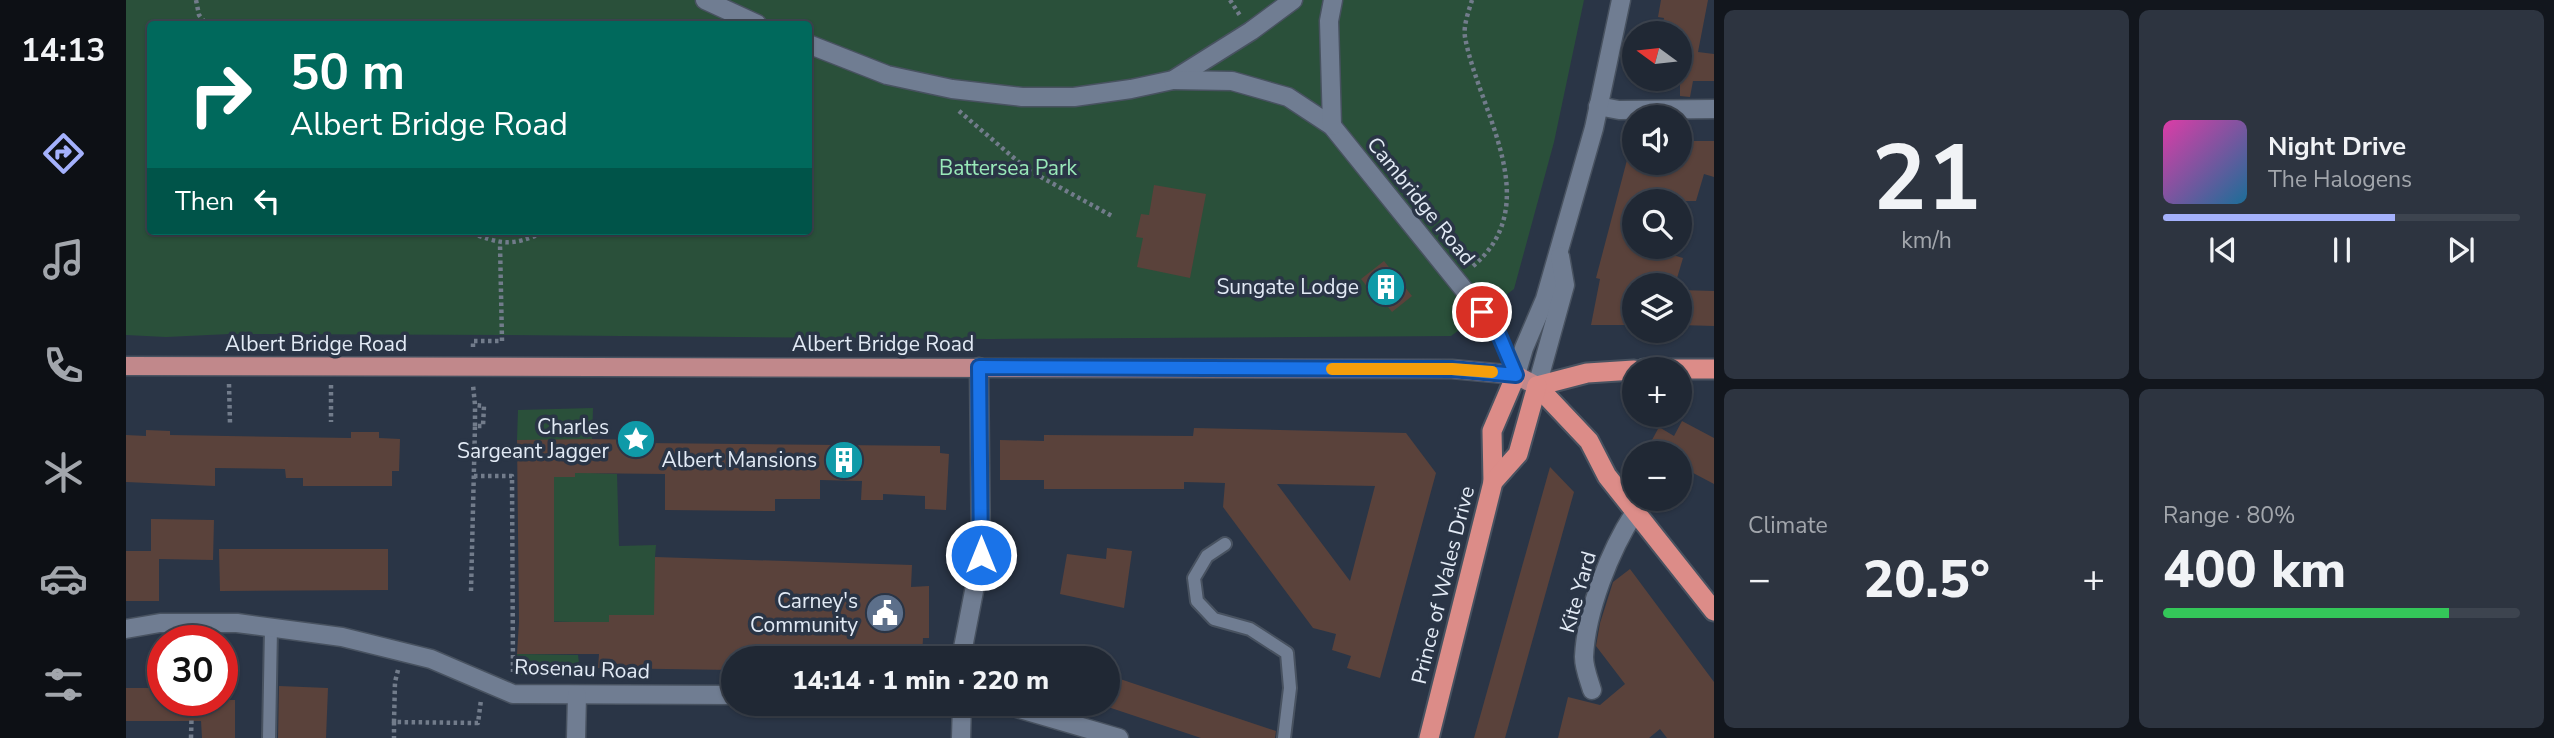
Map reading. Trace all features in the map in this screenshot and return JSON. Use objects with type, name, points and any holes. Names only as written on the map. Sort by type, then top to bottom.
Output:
[{"type":"highway","points":[[1692,369],[1714,369]]},
{"type":"highway","points":[[1622,371],[1587,373],[1537,386],[1589,441],[1607,476],[1714,611]]},
{"type":"highway","points":[[1493,482],[1492,431],[1516,375]]},
{"type":"highway","name":"Prince of Wales Drive","points":[[1429,738],[1493,482],[1518,454],[1537,386]]},
{"type":"main road","name":"Albert Bridge Road","points":[[126,366],[1452,369],[1516,375],[1537,386]]},
{"type":"street","points":[[705,0],[750,21]]},
{"type":"street","points":[[812,46],[887,75],[952,89],[1022,97],[1074,97],[1173,80],[1251,31],[1293,0]]},
{"type":"street","points":[[1332,126],[1329,21],[1333,0]]},
{"type":"street","name":"Prince of Wales Drive","points":[[1516,375],[1524,348],[1545,299],[1594,128],[1621,0]]},
{"type":"street","name":"Cambridge Road","points":[[1173,80],[1232,81],[1288,97],[1332,126],[1482,312]]},
{"type":"street","points":[[1598,106],[1619,110],[1714,109]]},
{"type":"street","name":"Prince of Wales Drive","points":[[1537,386],[1565,285],[1559,249]]},
{"type":"street","points":[[963,646],[981,555],[979,367]]},
{"type":"street","name":"Kite Yard","points":[[1592,690],[1584,659],[1593,611],[1619,537],[1635,512]]},
{"type":"street","name":"Rosenau Road","points":[[126,629],[160,623],[237,623],[342,637],[431,659],[521,695],[721,695]]},
{"type":"street","points":[[576,738],[577,695]]},
{"type":"street","points":[[961,738],[962,716]]},
{"type":"street","points":[[1044,716],[1119,738]]},
{"type":"lane","name":"Cambridge Road","points":[[1482,312],[1499,335],[1516,375]]},
{"type":"lane","points":[[1225,544],[1207,556],[1194,578],[1197,601],[1214,619],[1250,629],[1287,653],[1290,688],[1284,738]]},
{"type":"lane","points":[[269,738],[271,628]]},
{"type":"path","points":[[196,0],[199,15],[204,21]]},
{"type":"path","points":[[1455,281],[1483,258],[1502,230],[1505,214],[1503,151],[1464,34],[1472,0]]},
{"type":"path","points":[[955,108],[1028,170],[1112,216]]},
{"type":"path","points":[[476,235],[500,244],[538,235]]},
{"type":"path","points":[[473,349],[473,341],[502,341],[500,244]]},
{"type":"path","points":[[228,366],[230,423]]},
{"type":"path","points":[[331,367],[331,422]]},
{"type":"path","points":[[471,592],[475,426],[473,389]]},
{"type":"path","points":[[474,476],[512,476],[514,642],[513,674],[508,692]]},
{"type":"path","points":[[394,738],[395,682],[403,651]]},
{"type":"path","points":[[394,722],[478,723],[478,707],[487,683]]},
{"type":"path","points":[[191,738],[192,716]]},
{"type":"green space","name":"Battersea Park","points":[[126,0],[1584,0],[1554,142],[1514,289],[1451,336],[991,339],[229,334],[166,337],[126,335]]},
{"type":"green space","points":[[593,408],[591,473],[617,474],[619,546],[656,545],[655,557],[757,618],[609,615],[609,641],[572,622],[539,621],[554,604],[554,494],[538,477],[575,477],[575,441],[517,440],[518,410]]},
{"type":"green space","points":[[517,654],[578,655],[579,663],[583,664],[583,676],[516,675]]},
{"type":"building","points":[[1661,0],[1708,0],[1698,52],[1714,54],[1714,81],[1693,81],[1692,86],[1692,21],[1663,21],[1664,18],[1658,17]]},
{"type":"building","points":[[1680,91],[1691,91],[1690,97],[1680,96]]},
{"type":"building","points":[[1692,141],[1714,141],[1714,177],[1704,174],[1696,201],[1692,201],[1692,189],[1622,189],[1622,259],[1683,259],[1679,273],[1622,273],[1622,325],[1591,325],[1600,279],[1596,278],[1623,175],[1692,175]]},
{"type":"building","points":[[1154,185],[1206,194],[1190,278],[1137,267],[1143,238],[1136,237],[1141,214],[1149,215]]},
{"type":"building","name":"Sungate Lodge","points":[[1384,261],[1412,296],[1392,312],[1361,279]]},
{"type":"building","points":[[1692,290],[1714,291],[1714,326],[1692,325]]},
{"type":"building","points":[[1692,426],[1714,438],[1714,484],[1692,472],[1692,441],[1651,441],[1659,427],[1674,436],[1679,427]]},
{"type":"building","points":[[1194,428],[1406,433],[1436,473],[1380,678],[1347,668],[1351,656],[1332,650],[1336,634],[1313,628],[1223,507],[1225,483],[1184,482],[1184,489],[1044,489],[1044,480],[1000,480],[1000,440],[1044,441],[1044,435],[1193,436]],"holes":[[[1277,484],[1375,486],[1350,581]]]},
{"type":"building","points":[[146,430],[170,431],[170,435],[351,438],[351,432],[379,432],[379,438],[400,439],[399,471],[392,471],[392,486],[303,486],[303,478],[286,478],[285,469],[215,468],[215,486],[126,482],[126,435],[146,436]]},
{"type":"building","points":[[517,440],[940,446],[940,453],[949,454],[946,510],[925,509],[925,496],[883,494],[883,500],[861,500],[862,481],[820,480],[820,499],[775,499],[775,511],[665,510],[665,474],[575,473],[575,477],[554,477],[554,622],[609,622],[609,615],[654,615],[655,557],[912,565],[911,587],[929,586],[929,638],[923,638],[923,646],[721,646],[721,670],[598,668],[599,654],[517,654]]},
{"type":"building","points":[[1550,467],[1574,492],[1505,738],[1474,738]]},
{"type":"building","points":[[151,519],[214,520],[213,560],[159,559],[159,601],[126,601],[126,551],[151,551]]},
{"type":"building","points":[[1107,548],[1132,551],[1124,608],[1060,594],[1067,554],[1106,559]]},
{"type":"building","points":[[219,549],[388,549],[388,590],[220,591]]},
{"type":"building","points":[[1630,569],[1714,682],[1714,738],[1667,738],[1660,729],[1649,738],[1558,738],[1568,697],[1600,705],[1625,684],[1596,646],[1613,582]]},
{"type":"building","points":[[1120,679],[1276,731],[1275,738],[1201,738],[1120,711]]},
{"type":"building","points":[[279,686],[328,688],[326,738],[278,738]]},
{"type":"building","points":[[126,688],[147,688],[147,716],[235,716],[235,738],[202,738],[201,721],[126,721]]},
{"type":"slow traffic","points":[[1332,369],[1466,369],[1492,372]]},
{"type":"place","name":"Sungate Lodge","points":[[1386,287]]},
{"type":"place","name":"Charles Sargeant Jagger","points":[[636,439]]},
{"type":"place","name":"Albert Mansions","points":[[844,460]]},
{"type":"place","name":"Carney's Community","points":[[885,613]]},
{"type":"route","points":[[981,555],[979,367],[1466,369],[1516,375],[1499,335],[1482,312]]}]
